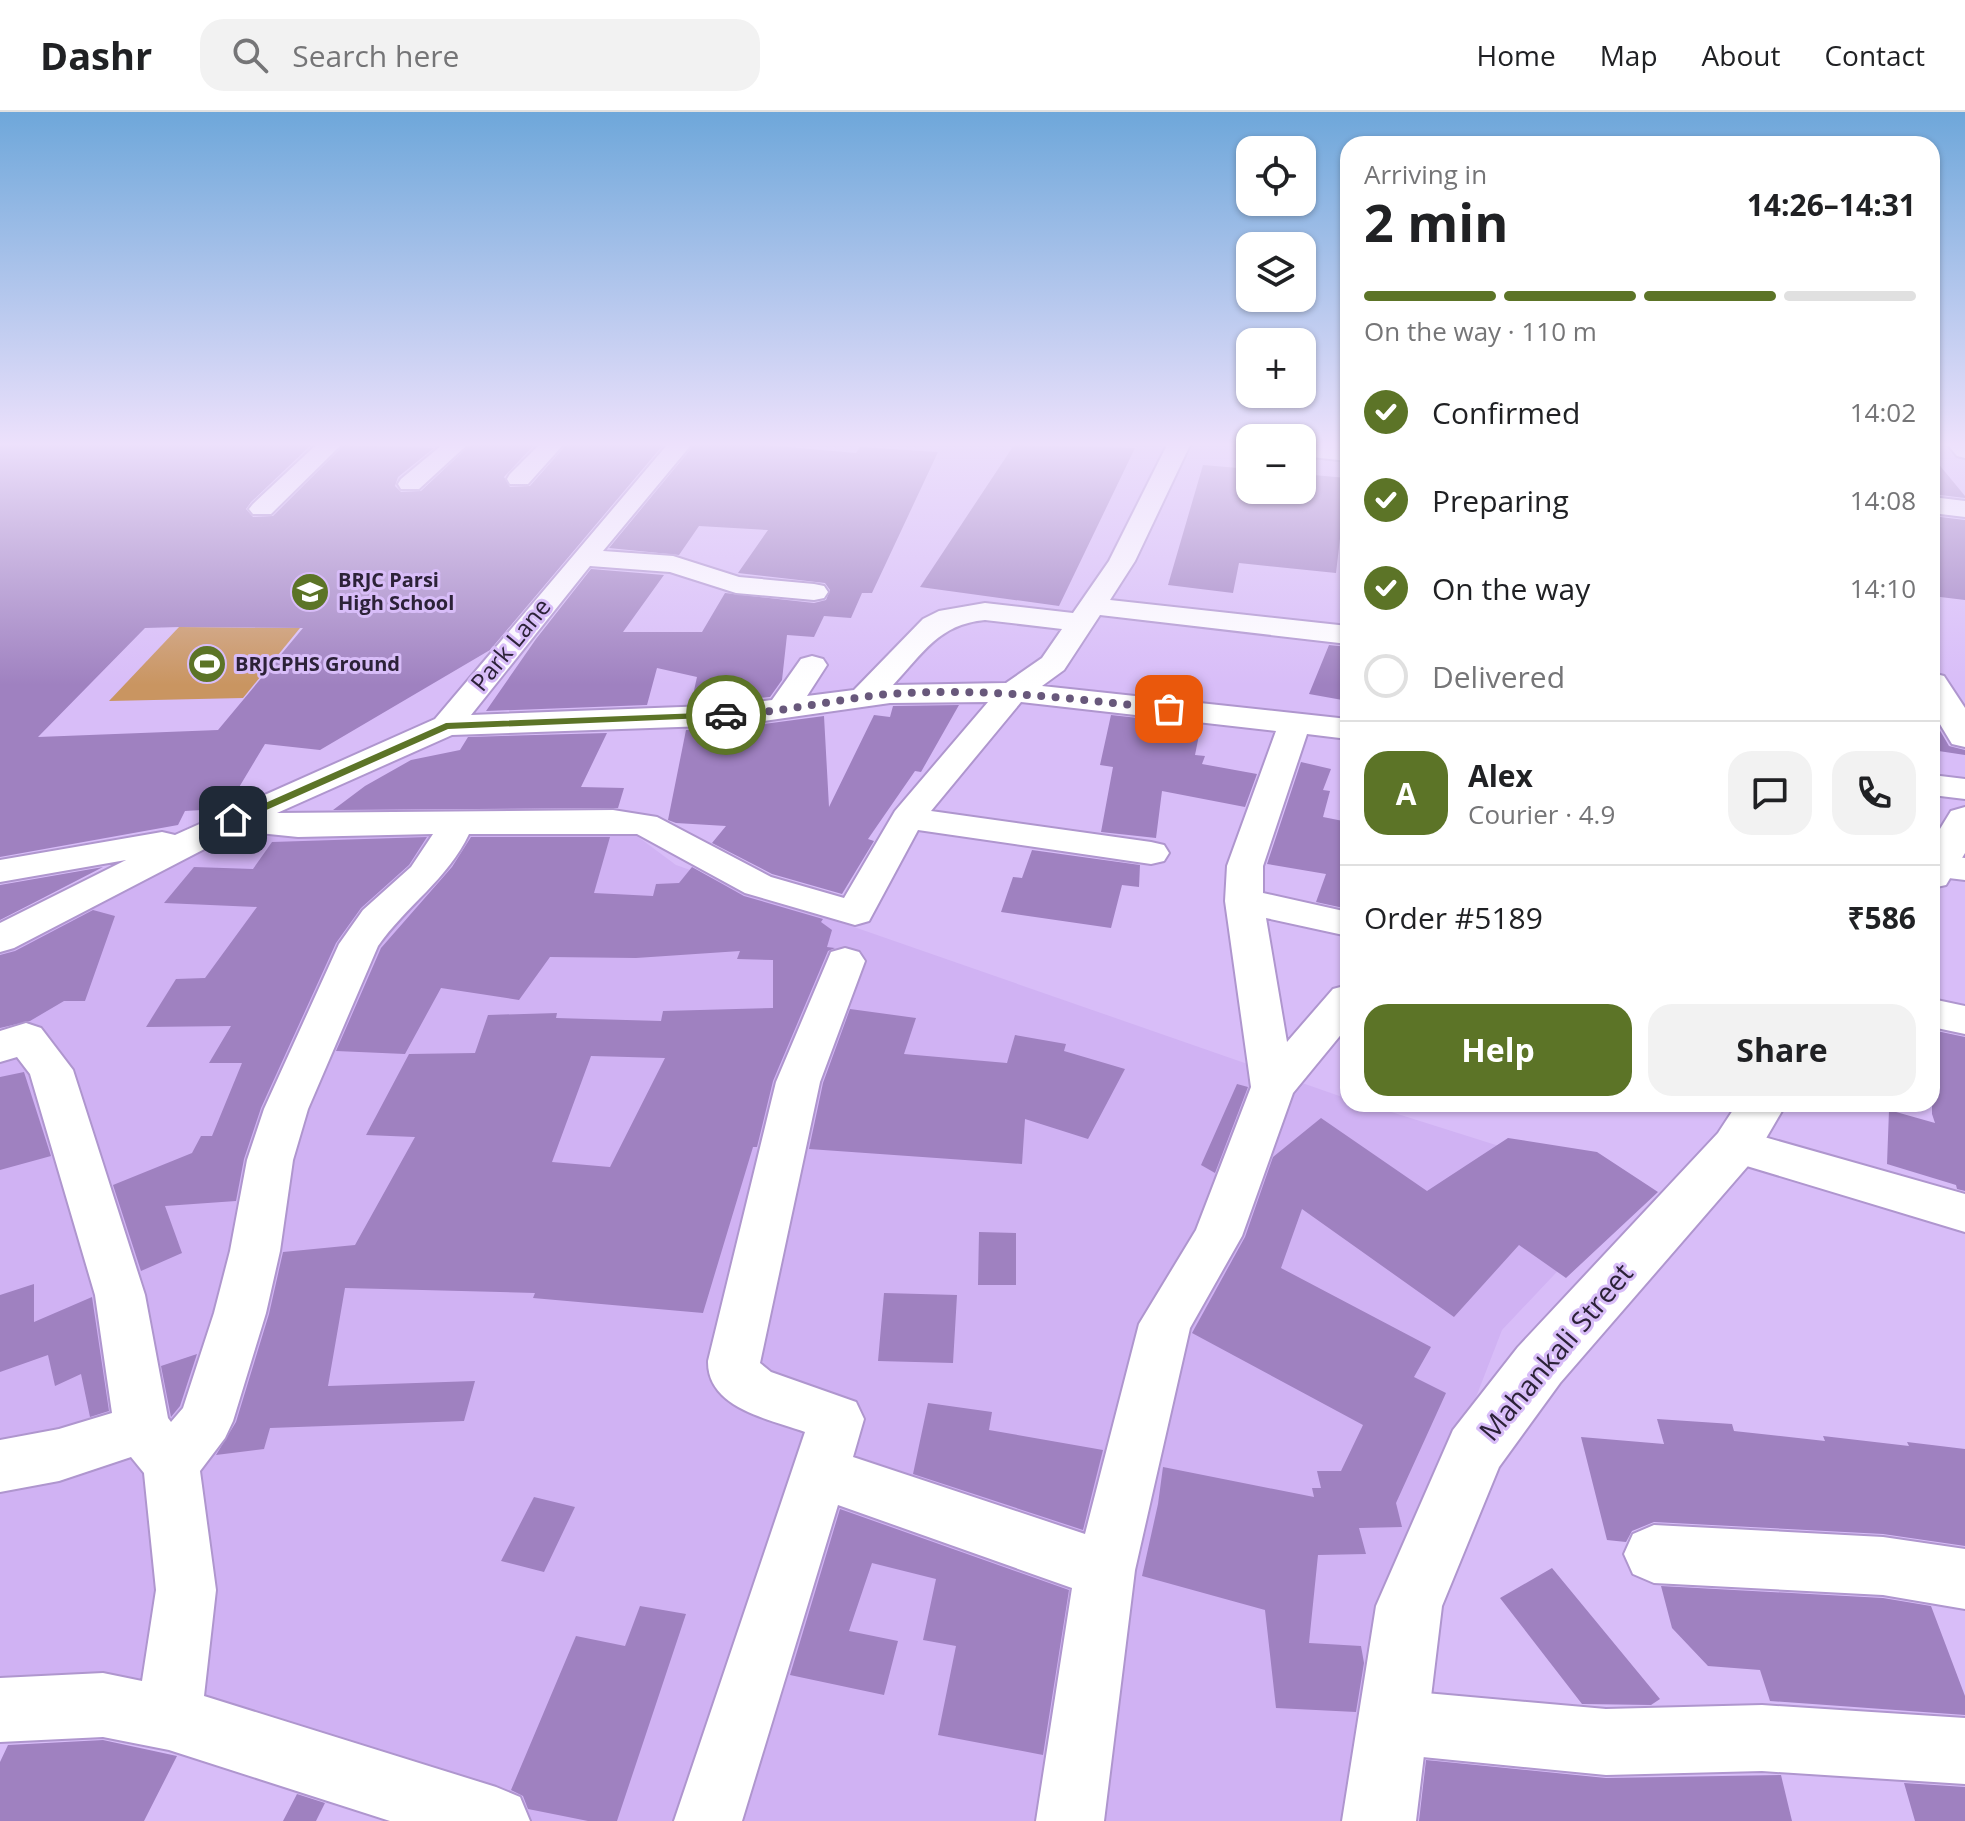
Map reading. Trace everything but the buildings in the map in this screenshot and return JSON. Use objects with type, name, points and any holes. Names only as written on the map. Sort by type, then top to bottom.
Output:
[{"type":"street","name":"Park Lane","points":[[0,939],[219,828],[446,726],[612,525]]},
{"type":"street","points":[[0,871],[219,828],[613,821],[645,824],[758,885],[855,913],[907,818],[1013,692],[1053,664],[1122,561],[1140,525]]},
{"type":"street","points":[[583,558],[673,564],[736,585],[814,592]]},
{"type":"street","points":[[863,698],[943,618],[991,613],[1086,614],[1340,634]]},
{"type":"street","points":[[783,708],[812,665]]},
{"type":"street","points":[[446,726],[735,715],[890,694],[1013,692],[1340,728]]},
{"type":"street","points":[[1273,1087],[1244,901],[1245,866],[1294,724]]},
{"type":"street","points":[[1940,786],[1965,789]]},
{"type":"street","points":[[907,818],[1151,853]]},
{"type":"street","points":[[1945,870],[1965,819]]},
{"type":"street","points":[[0,1466],[59,1455],[156,1446],[206,1421],[255,1251],[270,1160],[286,1109],[359,944],[377,919],[424,875],[446,845],[456,824]]},
{"type":"street","points":[[1244,901],[1340,922]]},
{"type":"street","points":[[708,1821],[837,1419],[753,1389],[734,1373],[734,1361],[798,1082],[845,961]]},
{"type":"street","points":[[1070,1821],[1105,1570],[1165,1324],[1218,1236],[1273,1087],[1340,1008]]},
{"type":"street","points":[[1940,1015],[1965,1020]]},
{"type":"street","points":[[0,1047],[26,1038],[51,1070],[120,1295],[186,1590],[169,1718]]},
{"type":"street","points":[[1749,1125],[1965,1213]]},
{"type":"street","name":"Mahankali Street","points":[[1379,1821],[1409,1606],[1475,1450],[1539,1365],[1749,1125]]},
{"type":"street","points":[[819,1472],[1105,1570]]},
{"type":"street","points":[[1654,1554],[1883,1566],[1965,1579]]},
{"type":"street","points":[[0,1710],[103,1705],[169,1718],[496,1821]]},
{"type":"street","points":[[1392,1722],[1606,1742],[1762,1738],[1965,1751]]},
{"type":"shaded area","name":"BRJCPHS Ground","points":[[179,627],[300,628],[243,698],[109,701]]},
{"type":"shaded area","points":[[239,822],[622,825],[676,865],[1340,1096],[1340,1112],[1391,1112],[1635,1189],[1502,1330],[1405,1581],[1365,1821],[513,1821],[0,1701],[0,947]]},
{"type":"way so far","points":[[726,715],[890,694],[983,692],[1013,692],[1169,709]]},
{"type":"place","name":"BRJC Parsi High School","points":[[310,592]]},
{"type":"place","name":"BRJCPHS Ground","points":[[207,664]]},
{"type":"route","points":[[233,820],[446,726],[726,715]]}]
